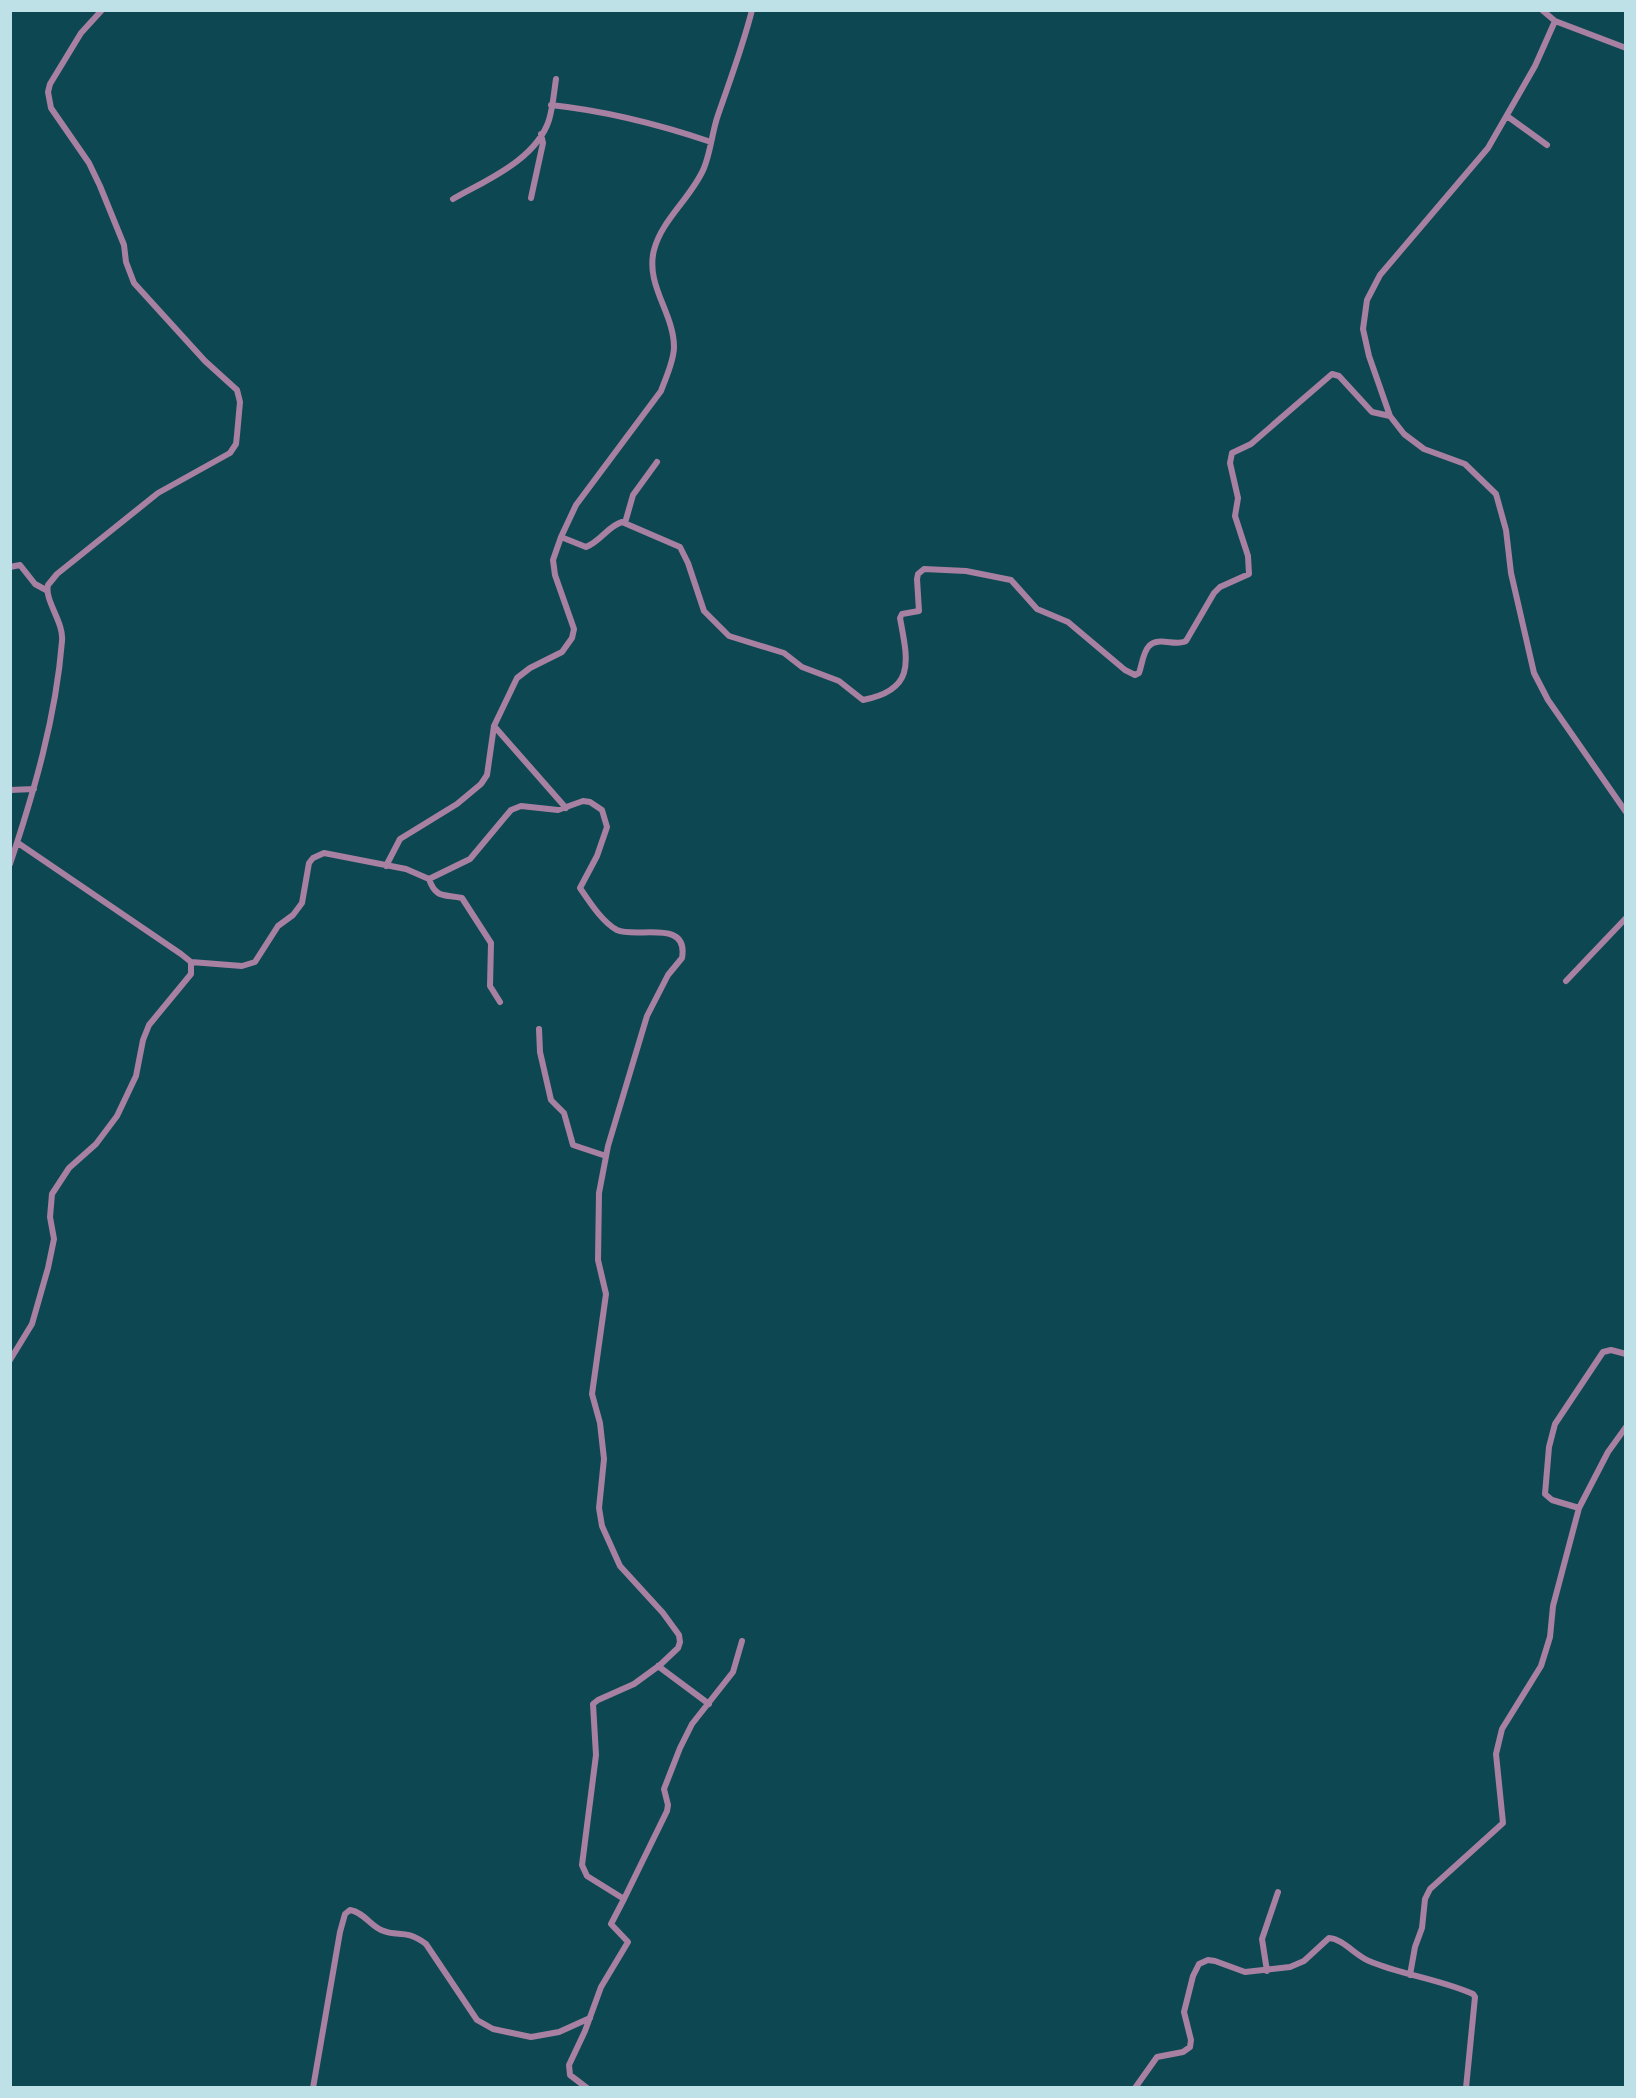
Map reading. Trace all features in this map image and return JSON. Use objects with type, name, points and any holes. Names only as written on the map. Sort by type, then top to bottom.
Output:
[{"type":"street","points":[[46,590],[57,574],[158,493],[230,453],[236,444],[237,435],[240,402],[237,390],[206,361],[134,283],[126,262],[124,245],[100,186],[89,163],[51,108],[48,92],[54,77],[81,33],[102,10]]},
{"type":"street","points":[[386,866],[400,839],[457,804],[481,784],[487,775],[494,726],[517,678],[530,668],[562,652],[572,638],[574,629],[555,575],[553,560],[576,505],[661,391],[669,370],[675,349],[673,332],[652,266],[654,249],[701,174],[752,10]]},
{"type":"street","points":[[1542,10],[1555,21],[1626,48]]},
{"type":"street","points":[[1555,21],[1542,51],[1488,148],[1387,267],[1367,300],[1363,328],[1369,356],[1390,416],[1404,434],[1424,449],[1465,464],[1496,494],[1506,530],[1511,573],[1534,673],[1548,700],[1626,812]]},
{"type":"street","points":[[453,199],[509,167],[541,134],[549,121],[556,78]]},
{"type":"street","points":[[551,105],[601,110],[656,123],[711,142]]},
{"type":"street","points":[[1507,116],[1547,145]]},
{"type":"street","points":[[531,198],[543,143],[541,134]]},
{"type":"street","points":[[561,537],[586,547],[596,543],[615,524],[625,523],[680,548],[688,563],[704,611],[729,636],[784,653],[802,668],[840,681],[863,700],[902,682],[907,664],[900,618],[902,614],[919,611],[917,579],[918,574],[924,569],[966,571],[1011,580],[1037,609],[1068,622],[1134,675],[1139,673],[1149,646],[1154,642],[1181,644],[1186,641],[1214,593],[1220,587],[1248,574],[1248,556],[1235,516],[1238,498],[1230,462],[1232,453],[1251,444],[1332,374],[1339,376],[1372,412],[1390,416]]},
{"type":"street","points":[[625,523],[633,495],[657,462]]},
{"type":"street","points":[[10,567],[20,565],[35,584],[46,590],[62,627],[63,637],[34,789],[10,864]]},
{"type":"street","points":[[494,726],[566,808]]},
{"type":"street","points":[[10,790],[34,789]]},
{"type":"street","points":[[429,879],[470,860],[511,810],[521,806],[566,808],[583,801],[602,810],[607,827],[597,856],[580,888],[601,916],[617,930],[663,931],[672,935],[680,943],[683,952],[682,958],[655,996],[646,1016],[606,1156],[597,1204],[598,1260],[606,1294],[592,1394],[600,1423],[604,1460],[599,1508],[602,1526],[620,1566],[663,1613],[678,1635],[678,1648],[658,1666],[634,1683],[594,1704],[596,1755],[582,1865],[587,1876],[624,1899]]},
{"type":"street","points":[[18,843],[191,962],[242,966],[255,962],[278,926],[293,915],[302,903],[309,863],[319,855],[406,869],[429,879],[434,893],[441,897],[462,898],[490,943],[490,986],[500,1002]]},
{"type":"street","points":[[1566,981],[1626,918]]},
{"type":"street","points":[[10,1360],[32,1324],[48,1268],[54,1239],[50,1217],[52,1194],[69,1168],[96,1144],[117,1116],[136,1076],[142,1040],[149,1025],[188,980],[193,968],[191,962]]},
{"type":"street","points":[[539,1029],[540,1052],[551,1100],[564,1113],[573,1145],[582,1150],[606,1156]]},
{"type":"street","points":[[1579,1508],[1552,1500],[1545,1494],[1549,1447],[1555,1424],[1603,1352],[1611,1350],[1626,1354]]},
{"type":"street","points":[[1410,1975],[1425,1899],[1430,1889],[1503,1823],[1496,1754],[1502,1729],[1541,1666],[1550,1637],[1553,1606],[1579,1508],[1608,1452],[1626,1427]]},
{"type":"street","points":[[587,2088],[568,2071],[601,1988],[628,1942],[611,1924],[667,1811],[668,1805],[664,1789],[680,1748],[692,1724],[733,1672],[742,1641]]},
{"type":"street","points":[[658,1666],[709,1704]]},
{"type":"street","points":[[1267,1971],[1262,1938],[1278,1892]]},
{"type":"street","points":[[313,2088],[340,1932],[345,1914],[350,1910],[361,1914],[381,1930],[414,1935],[426,1944],[477,2020],[493,2029],[531,2037],[559,2031],[590,2018]]},
{"type":"street","points":[[1135,2088],[1157,2057],[1183,2052],[1190,2048],[1191,2040],[1184,2012],[1193,1976],[1199,1964],[1208,1960],[1245,1972],[1290,1967],[1304,1961],[1329,1938],[1335,1938],[1366,1959],[1474,1995],[1466,2088]]}]
